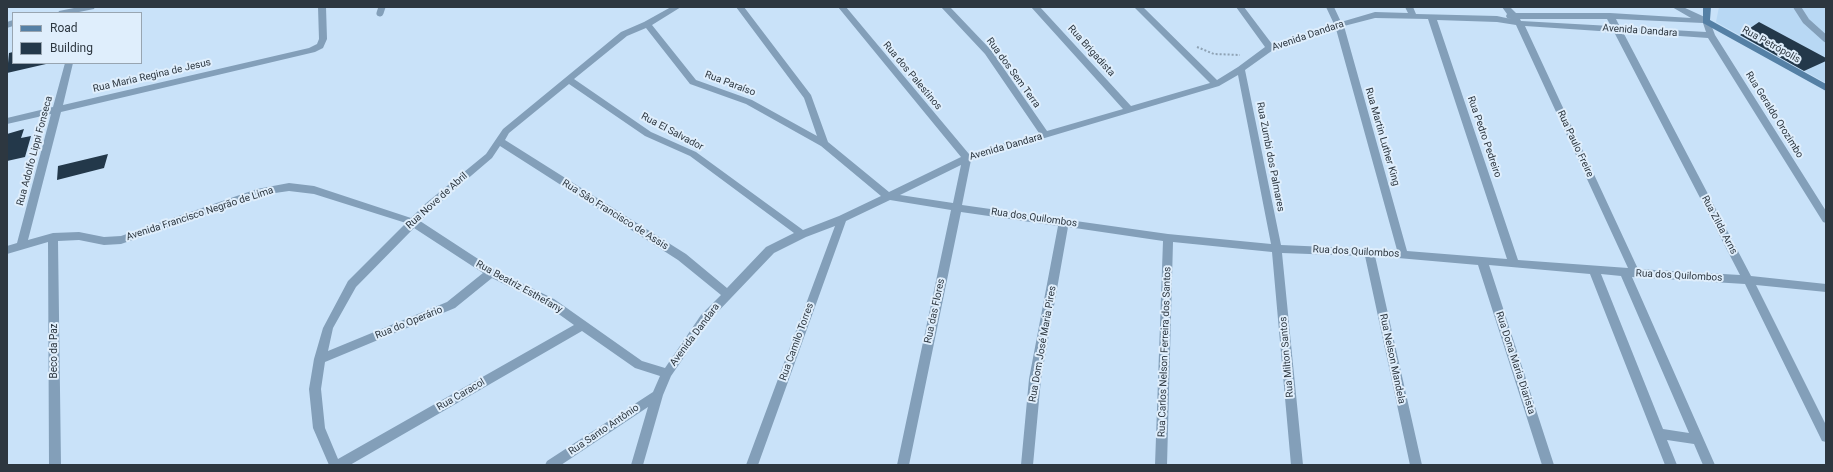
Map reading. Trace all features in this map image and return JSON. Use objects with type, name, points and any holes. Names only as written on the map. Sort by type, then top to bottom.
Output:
[{"type":"street","points":[[69,12],[91,7]]},
{"type":"street","name":"Rua Maria Regina de Jesus","points":[[7,121],[302,53],[320,46],[323,39],[322,7]]},
{"type":"street","name":"Rua Nove de Abril","points":[[335,465],[319,428],[314,389],[328,328],[352,284],[428,207],[489,156],[506,131],[624,34],[647,24],[677,7]]},
{"type":"street","points":[[740,7],[808,97],[824,144]]},
{"type":"street","name":"Rua dos Palestinos","points":[[842,7],[967,158]]},
{"type":"street","name":"Rua dos Sem Terra","points":[[946,7],[988,52],[1045,136]]},
{"type":"street","name":"Rua Brigadista","points":[[1035,7],[1129,110]]},
{"type":"street","points":[[1138,7],[1216,84]]},
{"type":"street","points":[[1240,7],[1270,48]]},
{"type":"street","name":"Rua Martin Luther King","points":[[1330,7],[1339,25],[1403,255]]},
{"type":"street","points":[[1409,7],[1413,17]]},
{"type":"street","name":"Rua Paulo Freire","points":[[1506,7],[1516,19],[1630,273],[1709,465]]},
{"type":"street","points":[[1676,7],[1706,21],[1707,7]]},
{"type":"street","name":"Avenida Dandara","points":[[637,465],[657,394],[667,373],[705,318],[770,250],[802,234],[842,220],[967,158],[1216,84],[1241,69],[1270,48],[1339,25],[1375,15],[1497,19],[1610,16],[1706,21]]},
{"type":"street","name":"Rua Zilda Arns","points":[[1610,16],[1748,280],[1826,437]]},
{"type":"street","name":"Rua Pedro Pedreiro","points":[[1432,18],[1514,264]]},
{"type":"street","name":"Avenida Dandara","points":[[1516,19],[1617,29],[1710,35]]},
{"type":"street","name":"Rua Geraldo Orozimbo","points":[[1706,21],[1710,35],[1826,219]]},
{"type":"street","name":"Rua Petrópolis","points":[[1706,21],[1826,88]]},
{"type":"street","name":"Rua Paraíso","points":[[647,24],[693,82],[749,102],[824,144],[888,196]]},
{"type":"street","name":"Rua Adolfo Lippi Fonseca","points":[[22,245],[69,64]]},
{"type":"street","name":"Rua Zumbi dos Palmares","points":[[1241,69],[1277,248]]},
{"type":"street","name":"Rua El Salvador","points":[[569,80],[648,134],[693,154],[802,234]]},
{"type":"street","name":"Rua Sâo Francisco de Assis","points":[[499,142],[682,257],[727,294]]},
{"type":"street","name":"Rua das Flores","points":[[903,465],[967,158]]},
{"type":"street","name":"Avenida Francisco Negrão de Lima","points":[[7,250],[53,237],[79,236],[104,241],[121,240],[260,192],[289,186],[314,190],[413,222]]},
{"type":"street","name":"Rua dos Quilombos","points":[[888,196],[1168,238],[1277,248],[1369,252],[1630,273],[1748,280],[1826,288]]},
{"type":"street","name":"Rua Camilo Torres","points":[[752,465],[842,220]]},
{"type":"street","name":"Rua Beatriz Esthefany","points":[[413,222],[491,273],[550,302],[639,365],[667,373]]},
{"type":"street","name":"Rua Dom José Maria Pires","points":[[1027,465],[1035,379],[1064,223]]},
{"type":"street","name":"Beco da Paz","points":[[53,237],[55,465]]},
{"type":"street","name":"Rua Carlos Nelson Ferreira dos Santos","points":[[1161,465],[1168,238]]},
{"type":"street","name":"Rua Milton Santos","points":[[1277,248],[1297,465]]},
{"type":"street","name":"Rua Nelson Mandela","points":[[1369,252],[1416,465]]},
{"type":"street","name":"Rua Dona Maria Diarista","points":[[1482,261],[1548,465]]},
{"type":"street","points":[[1594,270],[1671,465]]},
{"type":"street","name":"Rua do Operário","points":[[320,359],[452,305],[491,273]]},
{"type":"street","name":"Rua Caracol","points":[[339,465],[583,325]]},
{"type":"street","name":"Rua Santo Antônio","points":[[551,465],[657,394]]},
{"type":"street","points":[[1659,434],[1698,439]]},
{"type":"lane","points":[[1797,7],[1806,21],[1826,39]]},
{"type":"path","points":[[1193,45],[1214,54],[1259,55]]},
{"type":"shaded area","points":[[1719,7],[1826,7],[1826,83],[1716,22]]},
{"type":"building","points":[[1759,22],[1826,58],[1826,61],[1804,71],[1740,35]]},
{"type":"building","points":[[12,52],[12,64],[46,64],[7,73],[9,53]]},
{"type":"building","points":[[24,129],[21,138],[31,136],[25,157],[7,161],[7,134]]},
{"type":"building","points":[[108,154],[104,168],[57,180],[58,166]]}]
